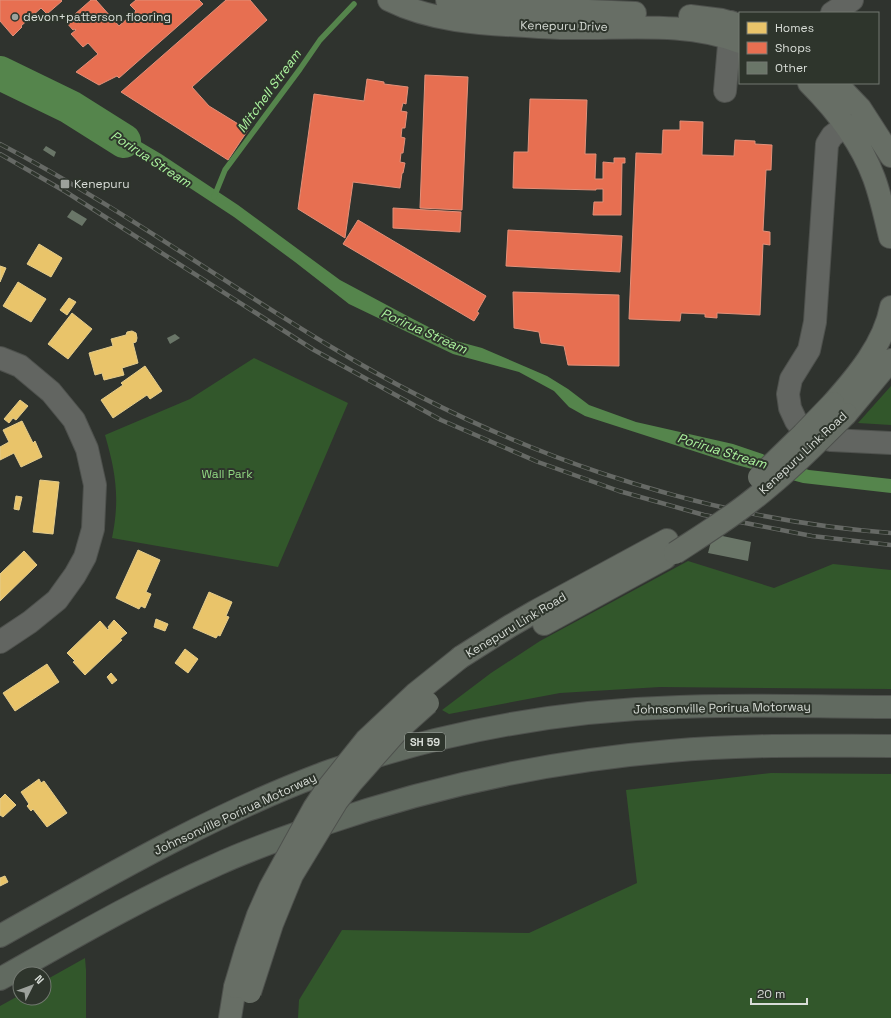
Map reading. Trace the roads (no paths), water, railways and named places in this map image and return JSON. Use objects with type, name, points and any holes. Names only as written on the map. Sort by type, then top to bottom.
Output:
[{"type":"highway","name":"Johnsonville Porirua Motorway","points":[[0,936],[112,874],[214,821],[320,774],[406,747],[500,726],[607,711],[678,707],[891,708]]},
{"type":"highway","points":[[0,979],[138,902],[215,865],[267,843],[366,809],[426,792],[486,778],[561,764],[664,751],[752,747],[891,746]]},
{"type":"main road","name":"Kenepuru Drive","points":[[389,0],[401,6],[435,17],[480,23],[568,28],[665,28],[709,33],[735,32]]},
{"type":"main road","name":"Kenepuru Drive","points":[[447,0],[497,7],[687,16],[735,32]]},
{"type":"main road","points":[[809,84],[842,119]]},
{"type":"main road","points":[[821,84],[861,149],[874,177],[880,194],[891,240]]},
{"type":"main road","points":[[837,84],[860,108],[891,156]]},
{"type":"main road","name":"Kenepuru Link Road","points":[[839,408],[853,380],[884,331],[891,307]]},
{"type":"main road","name":"Kenepuru Link Road","points":[[245,1018],[242,989],[246,950],[258,915],[270,888],[314,808],[326,790],[371,735],[416,693],[465,663],[523,618],[671,546],[699,521],[730,500],[758,478],[803,434],[839,408],[891,360]]},
{"type":"main road","name":"Kenepuru Link Road","points":[[230,1018],[242,989]]},
{"type":"street","points":[[834,12],[852,0]]},
{"type":"street","points":[[843,12],[852,0]]},
{"type":"street","points":[[725,91],[735,32]]},
{"type":"street","points":[[842,119],[827,144],[815,322],[809,350],[791,379],[788,394],[790,408],[796,421],[804,430],[817,437],[831,440],[891,443]]},
{"type":"street","points":[[0,358],[20,366],[51,392],[74,420],[87,448],[95,486],[93,529],[85,557],[75,575],[57,600],[30,622],[0,642]]},
{"type":"water","points":[[90,112],[161,154],[238,205],[340,280],[456,341],[482,348],[547,376],[568,389],[589,405],[636,422],[733,444],[809,470],[891,479],[891,493],[803,483],[737,465],[585,416],[569,407],[554,391],[519,372],[453,354],[349,304],[234,217],[123,144],[82,120]]},
{"type":"waterway","name":"Mitchell Stream","points":[[214,197],[225,170],[320,40],[354,4]]},
{"type":"waterway","name":"Porirua Stream","points":[[0,73],[70,107],[124,141]]},
{"type":"railway","points":[[0,144],[43,167],[126,217],[333,348],[397,385],[464,418],[532,447],[602,473],[672,495],[744,512],[817,525],[891,533]]},
{"type":"railway","points":[[0,154],[66,192],[314,350],[441,420],[538,462],[619,491],[704,515],[812,536],[891,545]]},
{"type":"place","name":"devon+patterson flooring","points":[[15,17]]},
{"type":"place","name":"Kenepuru","points":[[65,184]]},
{"type":"park label","name":"Wall Park","points":[[227,474]]}]
